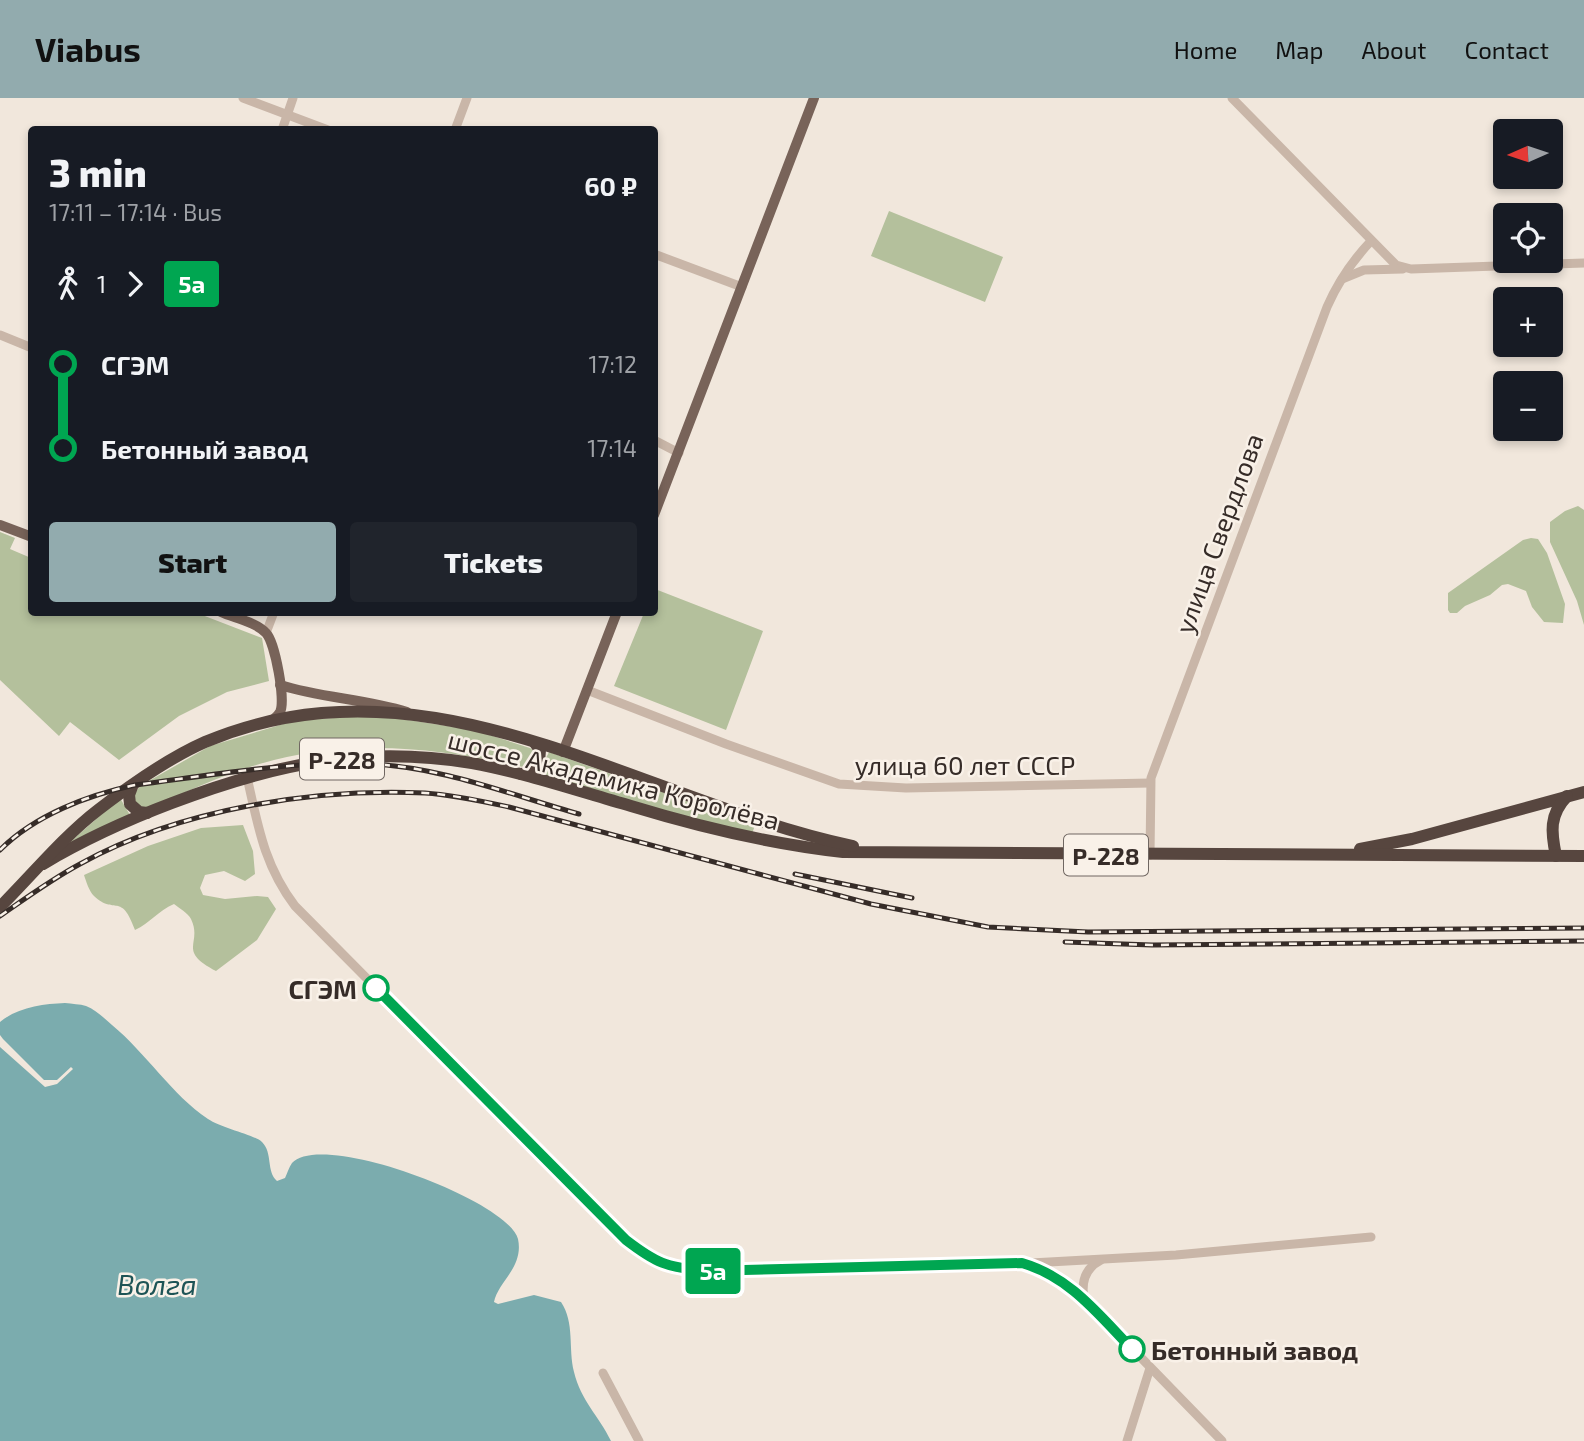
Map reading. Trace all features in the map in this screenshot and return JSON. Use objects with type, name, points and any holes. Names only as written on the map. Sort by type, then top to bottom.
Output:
[{"type":"highway","name":"шоссе Академика Королёва","points":[[43,864],[97,811],[203,743],[265,723],[346,712],[414,714],[462,722],[563,752],[766,823],[880,852]]},
{"type":"highway","points":[[521,775],[530,772],[539,762],[540,750],[535,743]]},
{"type":"highway","name":"шоссе Академика Королёва","points":[[43,864],[102,831],[247,777],[316,761],[377,757],[440,759],[474,764],[761,840],[842,852],[1584,856]]},
{"type":"highway","points":[[131,787],[130,804],[147,813]]},
{"type":"highway","name":"шоссе Академика Королёва","points":[[1332,853],[1412,839],[1584,792]]},
{"type":"highway","points":[[1556,856],[1552,837],[1553,816],[1567,796]]},
{"type":"highway","name":"Р-228","points":[[0,906],[43,864]]},
{"type":"main road","points":[[658,505],[814,98]]},
{"type":"main road","points":[[0,525],[28,536]]},
{"type":"main road","points":[[230,616],[266,633],[274,654],[282,700],[280,712],[265,723]]},
{"type":"main road","points":[[563,752],[615,616]]},
{"type":"main road","points":[[280,685],[324,696],[371,702],[414,714]]},
{"type":"street","points":[[243,98],[317,126]]},
{"type":"street","points":[[283,126],[293,98]]},
{"type":"street","points":[[456,126],[467,98]]},
{"type":"street","points":[[1239,100],[1389,261],[1411,269]]},
{"type":"street","name":"улица Свердлова","points":[[1150,855],[1150,783],[1271,450],[1327,307],[1354,258],[1371,241]]},
{"type":"street","points":[[658,256],[742,287]]},
{"type":"street","points":[[1339,281],[1364,270],[1584,263]]},
{"type":"street","points":[[0,335],[28,346]]},
{"type":"street","points":[[658,442],[679,453]]},
{"type":"street","points":[[266,633],[272,616]]},
{"type":"street","name":"улица 60 лет СССР","points":[[587,690],[839,784],[906,788],[1150,783]]},
{"type":"street","points":[[247,777],[262,844],[270,866],[280,886],[295,906],[626,1240],[647,1257],[676,1268],[704,1271],[1022,1263],[1176,1255],[1371,1237]]},
{"type":"street","points":[[1084,1299],[1083,1279],[1088,1270],[1103,1259]]},
{"type":"street","points":[[1022,1263],[1053,1275],[1084,1299],[1222,1441]]},
{"type":"street","points":[[1127,1441],[1150,1368]]},
{"type":"street","points":[[603,1373],[639,1441]]},
{"type":"green space","points":[[889,211],[1003,257],[985,302],[871,256]]},
{"type":"green space","points":[[1578,506],[1584,510],[1584,625],[1577,601],[1550,542],[1550,522],[1565,511]]},
{"type":"green space","points":[[0,532],[15,538],[10,549],[28,557],[28,616],[205,616],[262,638],[269,681],[227,692],[179,716],[119,760],[70,722],[59,736],[0,680]]},
{"type":"green space","points":[[1538,539],[1547,553],[1565,604],[1563,623],[1544,622],[1532,607],[1526,591],[1508,584],[1465,606],[1457,613],[1450,613],[1448,593],[1523,540]]},
{"type":"green space","points":[[658,590],[763,631],[726,730],[614,686],[643,616],[658,616]]},
{"type":"green space","points":[[375,715],[474,730],[530,748],[535,752],[534,758],[531,764],[523,767],[461,755],[399,748],[306,753],[258,764],[149,809],[136,805],[134,794],[140,786],[210,746],[293,721]]},
{"type":"green space","points":[[549,752],[755,825],[752,834],[532,775]]},
{"type":"green space","points":[[120,798],[130,815],[60,851]]},
{"type":"green space","points":[[243,825],[253,851],[255,874],[245,881],[224,871],[205,875],[200,888],[203,895],[225,899],[268,897],[276,909],[257,940],[216,971],[197,958],[193,946],[194,928],[191,919],[174,904],[135,930],[126,911],[101,902],[92,894],[84,875],[148,846],[201,828]]},
{"type":"water","name":"Волга","points":[[65,1003],[86,1006],[100,1014],[183,1098],[208,1119],[262,1142],[277,1181],[285,1178],[292,1163],[310,1155],[338,1155],[374,1162],[450,1189],[483,1206],[507,1223],[518,1239],[519,1249],[514,1266],[494,1302],[498,1304],[534,1295],[561,1302],[570,1327],[572,1363],[577,1382],[611,1441],[0,1441],[0,1047],[45,1087],[57,1084],[73,1069],[71,1067],[57,1080],[44,1080],[3,1039],[0,1035],[0,1022],[40,1005]]},
{"type":"railway","points":[[0,850],[29,826],[63,808],[117,789],[222,773],[310,765],[368,764],[422,770],[579,814]]},
{"type":"railway","points":[[0,916],[80,864],[160,829],[248,806],[338,794],[382,792],[436,794],[509,807],[871,904],[988,927],[1088,932],[1584,928]]},
{"type":"railway","points":[[795,874],[912,898]]},
{"type":"railway","points":[[1065,942],[1152,945],[1584,941]]},
{"type":"bus line","name":"5а","points":[[376,988],[626,1240],[647,1257],[676,1268],[704,1271],[1022,1263],[1068,1284],[1132,1349]]},
{"type":"place","name":"СГЭМ","points":[[376,988]]},
{"type":"place","name":"Бетонный завод","points":[[1132,1349]]}]
